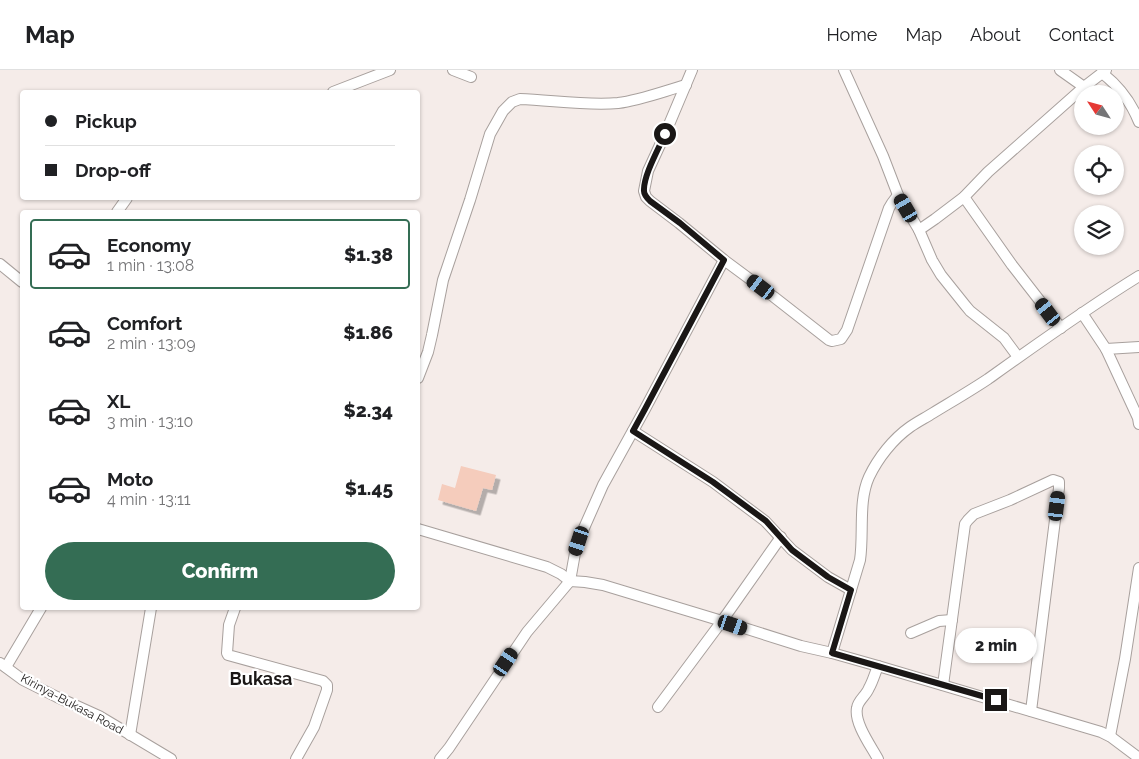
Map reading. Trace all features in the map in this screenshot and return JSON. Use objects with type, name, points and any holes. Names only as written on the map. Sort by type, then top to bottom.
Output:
[{"type":"street","points":[[337,90],[374,73],[390,70]]},
{"type":"street","points":[[453,70],[471,77]]},
{"type":"street","points":[[692,70],[648,171],[644,191],[646,197],[724,260],[774,296],[829,340],[836,341],[840,339],[846,330],[889,208],[898,195]]},
{"type":"street","points":[[844,70],[898,195],[919,230],[941,275],[970,311],[1004,338],[1018,357]]},
{"type":"street","points":[[1060,70],[1081,85]]},
{"type":"street","points":[[1087,85],[1105,71],[1124,94],[1139,122]]},
{"type":"street","points":[[420,373],[428,352],[443,280],[490,134],[503,111],[512,102],[520,98],[618,103],[686,85]]},
{"type":"street","points":[[919,230],[964,197],[988,172],[1074,96]]},
{"type":"street","points":[[964,197],[1060,328]]},
{"type":"street","points":[[440,759],[526,632],[570,581],[575,554],[603,485],[724,260]]},
{"type":"street","points":[[0,264],[20,280]]},
{"type":"street","points":[[832,653],[860,560],[863,500],[868,479],[884,453],[910,427],[985,380],[1139,276]]},
{"type":"street","points":[[1082,314],[1106,349],[1138,418],[1139,424]]},
{"type":"street","points":[[1106,349],[1139,347]]},
{"type":"street","points":[[633,431],[713,482],[766,521],[792,550],[828,577],[851,590]]},
{"type":"street","points":[[943,685],[965,524],[974,514],[1053,480],[1057,481],[1059,488],[1030,711]]},
{"type":"street","points":[[420,530],[547,568],[562,574],[570,581],[603,585],[801,646],[878,666],[1101,732],[1110,736],[1139,758]]},
{"type":"street","points":[[658,707],[781,537]]},
{"type":"street","points":[[1110,736],[1125,659],[1139,568]]},
{"type":"street","points":[[3,665],[40,610]]},
{"type":"street","points":[[130,735],[151,610]]},
{"type":"street","points":[[234,610],[229,625],[228,655],[323,682],[327,685],[327,690],[314,726],[296,759]]},
{"type":"street","points":[[911,633],[939,621],[952,620]]},
{"type":"street","name":"Kirinya-Bukasa Road","points":[[3,665],[23,680],[99,716],[171,759]]},
{"type":"street","points":[[878,666],[869,690],[858,703],[857,708],[859,725],[878,759]]},
{"type":"building","points":[[461,466],[496,475],[492,490],[483,488],[476,511],[438,500],[442,484],[455,488]]},
{"type":"district","name":"Bukasa","points":[[261,678]]},
{"type":"route","points":[[665,134],[648,171],[644,191],[646,197],[724,260],[633,431],[713,482],[766,521],[792,550],[828,577],[851,590],[832,653],[996,700]]}]
